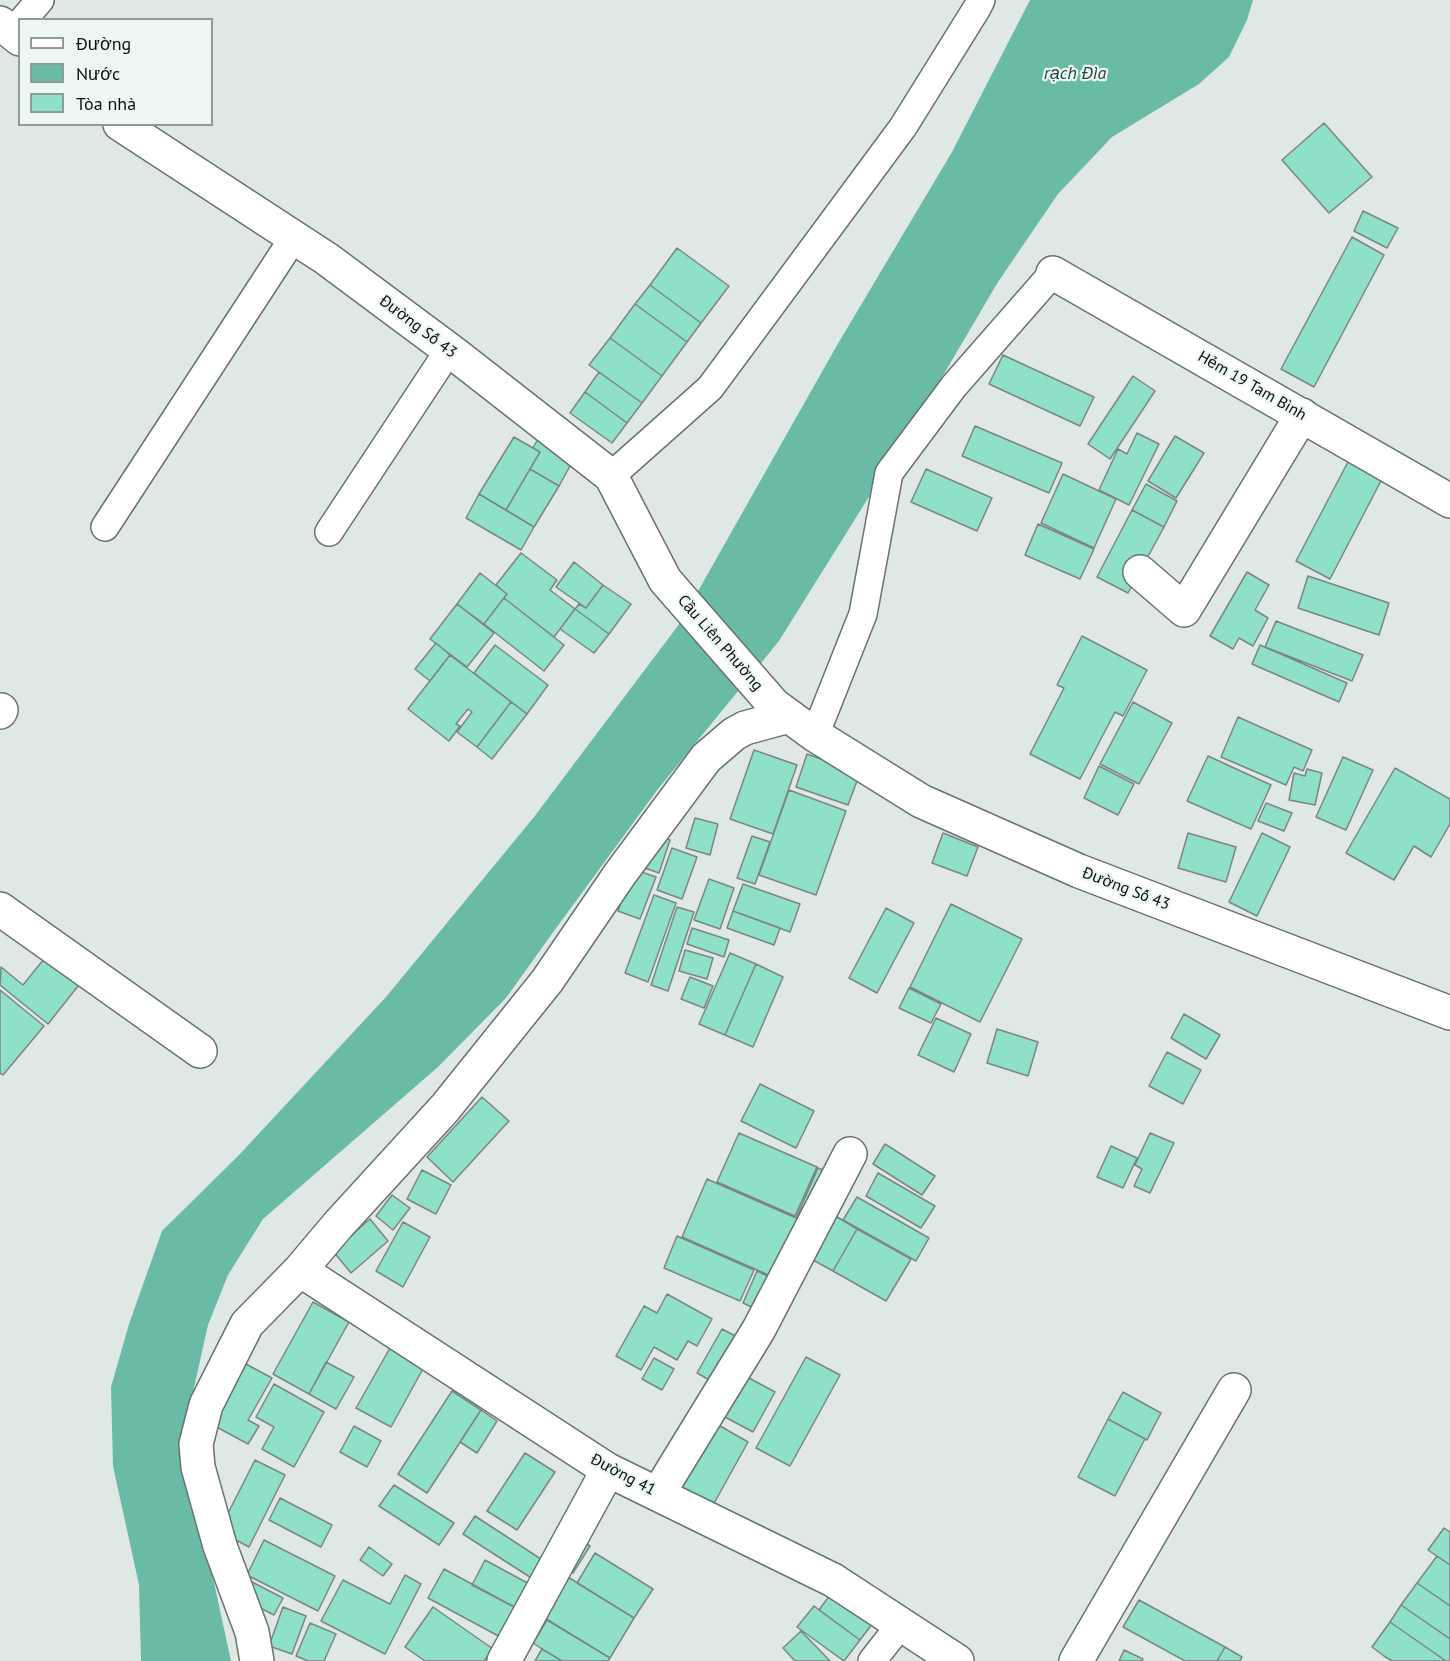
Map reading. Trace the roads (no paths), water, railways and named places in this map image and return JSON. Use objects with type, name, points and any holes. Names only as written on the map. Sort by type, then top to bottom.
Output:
[{"type":"street","name":"Đường Số 43","points":[[123,126],[327,259],[450,350],[611,476],[665,580]]},
{"type":"street","name":"Hẻm 19 Tam Bình","points":[[1053,273],[1450,501]]},
{"type":"street","points":[[1140,572],[1184,610],[1302,415]]},
{"type":"street","name":"Cầu Liên Phường","points":[[665,580],[782,711],[815,735]]},
{"type":"street","points":[[257,1661],[252,1632],[220,1546],[198,1467],[196,1444],[206,1405],[247,1324],[300,1270],[445,1108],[540,991],[620,874],[706,758],[734,734],[782,711]]},
{"type":"street","name":"Đường Số 43","points":[[815,735],[921,801],[1079,871],[1450,1013]]},
{"type":"street","points":[[0,909],[200,1052]]},
{"type":"street","points":[[658,1494],[759,1329],[850,1154]]},
{"type":"street","name":"Đường 41","points":[[300,1270],[608,1470],[833,1580],[957,1661]]},
{"type":"street","points":[[1076,1661],[1234,1390]]},
{"type":"street","points":[[504,1661],[608,1470]]},
{"type":"lane","points":[[23,18],[40,0]]},
{"type":"lane","points":[[611,476],[710,388],[903,127],[981,0]]},
{"type":"lane","points":[[105,527],[294,237]]},
{"type":"lane","points":[[815,735],[863,614],[889,473],[954,386],[1053,273]]},
{"type":"lane","points":[[329,532],[450,350]]},
{"type":"lane","points":[[872,1661],[901,1624]]},
{"type":"water","name":"rạch Đìa","points":[[1030,0],[1253,0],[1247,20],[1229,57],[1199,84],[1112,137],[1058,194],[998,282],[915,423],[779,641],[658,789],[506,998],[438,1067],[263,1219],[228,1275],[208,1325],[193,1392],[189,1446],[195,1495],[231,1661],[141,1661],[139,1585],[113,1466],[111,1387],[129,1324],[162,1231],[238,1156],[386,997],[534,817],[680,623],[836,347],[952,152]]}]
